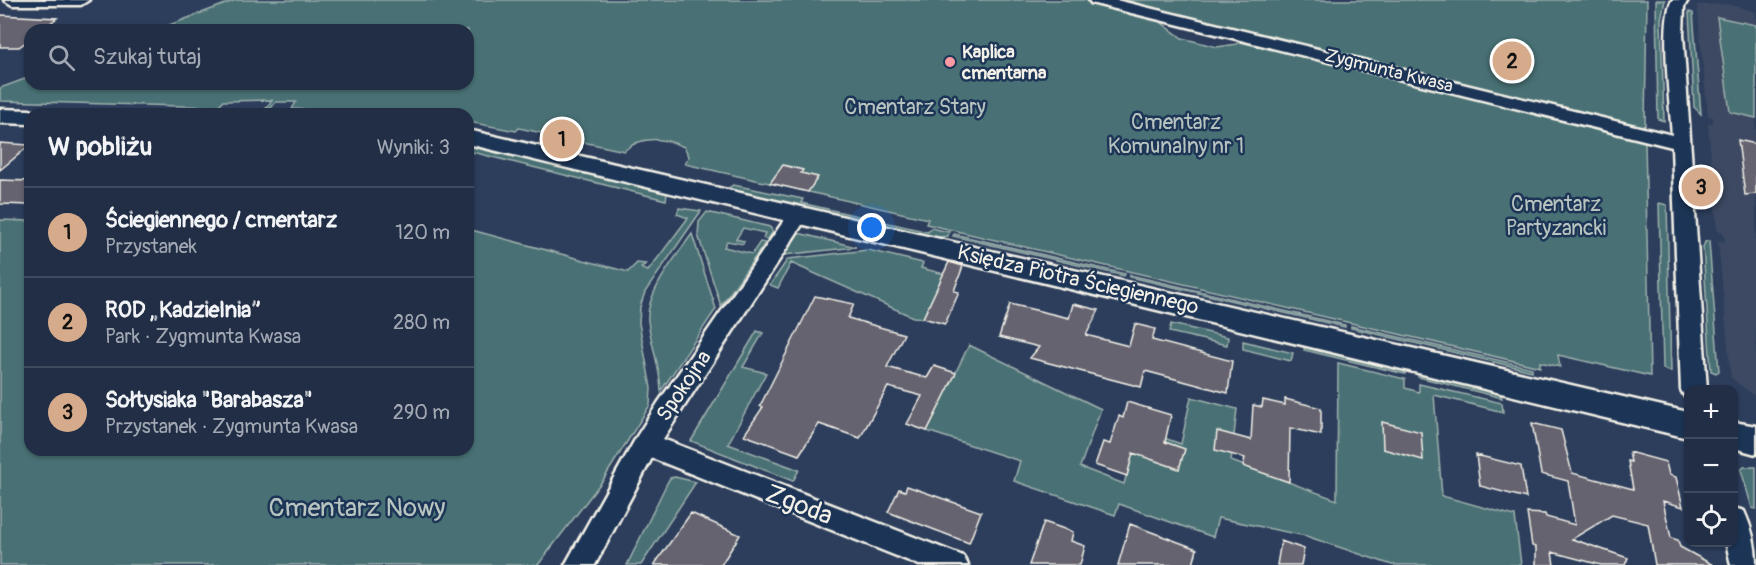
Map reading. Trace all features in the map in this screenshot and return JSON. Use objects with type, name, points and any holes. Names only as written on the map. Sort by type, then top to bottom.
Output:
[{"type":"street","points":[[12,0],[81,0]]},
{"type":"street","name":"Zygmunta Kwasa","points":[[1097,0],[1680,143]]},
{"type":"street","points":[[1680,0],[1676,8],[1675,34],[1680,143],[1688,229],[1694,385]]},
{"type":"street","points":[[0,116],[24,117]]},
{"type":"street","name":"Księdza Piotra Ściegiennego","points":[[474,138],[1684,424]]},
{"type":"street","name":"Spokojna","points":[[580,565],[646,444],[800,214]]},
{"type":"street","points":[[1738,436],[1756,440]]},
{"type":"street","name":"Zgoda","points":[[646,444],[953,565]]},
{"type":"street","points":[[1738,535],[1746,565]]},
{"type":"shaded area","points":[[1728,4],[1756,12],[1756,397],[1731,378],[1718,241],[1725,242],[1723,232],[1717,230],[1708,123],[1713,123],[1713,117],[1708,116],[1697,5]]},
{"type":"green space","points":[[236,0],[1085,0],[1154,17],[1182,38],[1217,47],[1237,44],[1238,40],[1645,140],[1650,376],[1558,355],[1560,367],[1540,362],[1540,367],[926,224],[928,219],[685,164],[689,156],[684,147],[661,140],[638,142],[624,151],[519,128],[516,131],[474,123],[474,108],[293,108],[296,102],[276,102],[271,108],[266,108],[272,100],[223,101],[217,107],[0,101],[0,88],[24,79],[24,90],[474,90],[474,24],[172,24]]},
{"type":"green space","points":[[1117,0],[1647,0],[1645,126],[1624,124]]},
{"type":"green space","points":[[1656,0],[1665,0],[1661,19],[1664,121],[1658,119]]},
{"type":"green space","points":[[1689,12],[1693,13],[1701,114],[1694,107]]},
{"type":"green space","points":[[1717,17],[1756,25],[1756,118],[1730,112]]},
{"type":"green space","points":[[474,145],[664,191],[667,194],[666,200],[474,152]]},
{"type":"green space","points":[[733,185],[803,199],[801,203],[928,232],[931,228],[949,232],[948,236],[934,238],[727,189]]},
{"type":"green space","points":[[1659,203],[1667,205],[1671,372],[1663,369]]},
{"type":"green space","name":"Cmentarz Nowy","points":[[679,208],[701,211],[645,292],[640,307],[639,323],[651,388],[650,405],[603,480],[538,565],[0,565],[0,220],[24,221],[24,456],[474,456],[474,231],[628,272],[637,263],[646,264],[641,267],[648,271],[688,218],[677,214]]},
{"type":"green space","points":[[707,212],[770,227],[773,232],[767,240],[763,238],[765,233],[743,228],[736,239],[744,241],[743,244],[727,241],[724,247],[752,254],[760,242],[765,243],[721,306],[698,235],[699,222]]},
{"type":"green space","points":[[798,233],[856,247],[783,255]]},
{"type":"green space","points":[[692,234],[716,309],[661,391],[649,330],[648,310],[663,275]]},
{"type":"green space","points":[[954,234],[1125,274],[1124,276],[953,236]]},
{"type":"green space","points":[[1709,241],[1719,371],[1716,373],[1711,371],[1703,247],[1705,242]]},
{"type":"green space","points":[[868,250],[923,263],[921,268],[944,274],[923,318],[913,317],[791,263],[778,288],[770,285],[788,259]]},
{"type":"green space","points":[[1130,275],[1345,325],[1345,327],[1130,277]]},
{"type":"green space","points":[[1171,324],[1228,337],[1227,345],[1169,332]]},
{"type":"green space","points":[[1351,326],[1532,368],[1532,371],[1351,328]]},
{"type":"green space","points":[[757,331],[763,333],[743,367],[766,373],[728,444],[799,470],[793,481],[691,441]]},
{"type":"green space","points":[[1243,341],[1293,353],[1291,361],[1243,349]]},
{"type":"green space","points":[[969,345],[1101,409],[1080,467],[1124,484],[1139,429],[1181,444],[1191,397],[1237,409],[1231,461],[1337,500],[1338,363],[1405,379],[1405,388],[1419,392],[1419,384],[1502,403],[1503,412],[1434,395],[1442,496],[1515,516],[1521,565],[1392,565],[1306,536],[1218,518],[1213,537],[1119,504],[1115,515],[1014,481],[1020,461],[927,431]]},
{"type":"green space","points":[[1305,345],[1405,366],[1405,374],[1304,350]]},
{"type":"green space","points":[[1418,373],[1500,392],[1502,398],[1418,377]]},
{"type":"green space","points":[[1744,467],[1756,467],[1756,509],[1752,508],[1741,470]]},
{"type":"green space","points":[[670,478],[696,482],[641,565],[627,565],[667,483]]},
{"type":"building","points":[[0,15],[57,18],[49,24],[24,24],[24,43],[19,47],[0,47]]},
{"type":"building","points":[[1738,140],[1756,144],[1756,194],[1745,195]]},
{"type":"building","points":[[0,143],[24,145],[24,150],[0,170]]},
{"type":"building","points":[[783,165],[818,177],[808,192],[770,183]]},
{"type":"building","points":[[0,180],[24,181],[24,205],[0,204]]},
{"type":"building","points":[[949,262],[963,266],[954,291],[959,292],[945,324],[923,318]]},
{"type":"building","points":[[815,296],[854,304],[848,318],[904,334],[887,367],[927,378],[934,366],[956,373],[927,431],[907,424],[922,396],[888,387],[860,438],[819,424],[799,455],[744,435],[763,407],[760,406]]},
{"type":"building","points":[[1010,304],[1069,318],[1073,304],[1099,310],[1086,335],[1129,346],[1135,324],[1155,329],[1152,340],[1232,361],[1228,393],[1145,371],[1141,387],[1030,358],[1039,347],[999,337]]},
{"type":"building","points":[[1285,399],[1321,408],[1321,435],[1290,428],[1289,482],[1243,466],[1245,458],[1215,450],[1217,431],[1251,440],[1253,405],[1262,407],[1263,400],[1285,405]]},
{"type":"building","points":[[1127,402],[1171,415],[1165,442],[1185,449],[1179,469],[1133,453],[1127,476],[1095,465],[1103,442],[1110,444],[1119,416],[1123,418]]},
{"type":"building","points":[[1382,422],[1421,432],[1423,460],[1383,449]]},
{"type":"building","points":[[1532,423],[1561,430],[1572,473],[1633,489],[1628,461],[1631,462],[1629,452],[1666,462],[1669,475],[1676,477],[1683,507],[1663,501],[1671,538],[1678,540],[1680,547],[1713,565],[1655,565],[1648,524],[1612,515],[1572,539],[1628,558],[1625,565],[1601,565],[1552,552],[1554,565],[1536,565],[1536,547],[1532,546],[1527,513],[1545,514],[1546,517],[1575,525],[1568,481],[1541,474]]},
{"type":"building","points":[[1476,455],[1521,466],[1526,498],[1480,486]]},
{"type":"building","points":[[907,486],[981,512],[969,543],[888,512],[899,489],[905,491]]},
{"type":"building","points":[[691,513],[740,535],[721,565],[654,565]]},
{"type":"building","points":[[1044,522],[1073,532],[1071,541],[1085,546],[1080,565],[1029,565]]},
{"type":"building","points":[[1130,524],[1197,549],[1193,565],[1118,565]]},
{"type":"building","points":[[1281,541],[1304,549],[1301,565],[1277,565]]},
{"type":"place","name":"ROD „Kadzielnia”","points":[[1512,61]]},
{"type":"place","name":"Kaplica cmentarna","points":[[950,62]]},
{"type":"place","name":"Ściegiennego / cmentarz","points":[[562,139]]},
{"type":"place","name":"Sołtysiaka \"Barabasza\"","points":[[1701,187]]},
{"type":"park label","name":"Cmentarz Stary","points":[[915,107]]},
{"type":"park label","name":"Cmentarz Komunalny nr 1","points":[[1176,134]]},
{"type":"park label","name":"Cmentarz Partyzancki","points":[[1556,216]]}]
